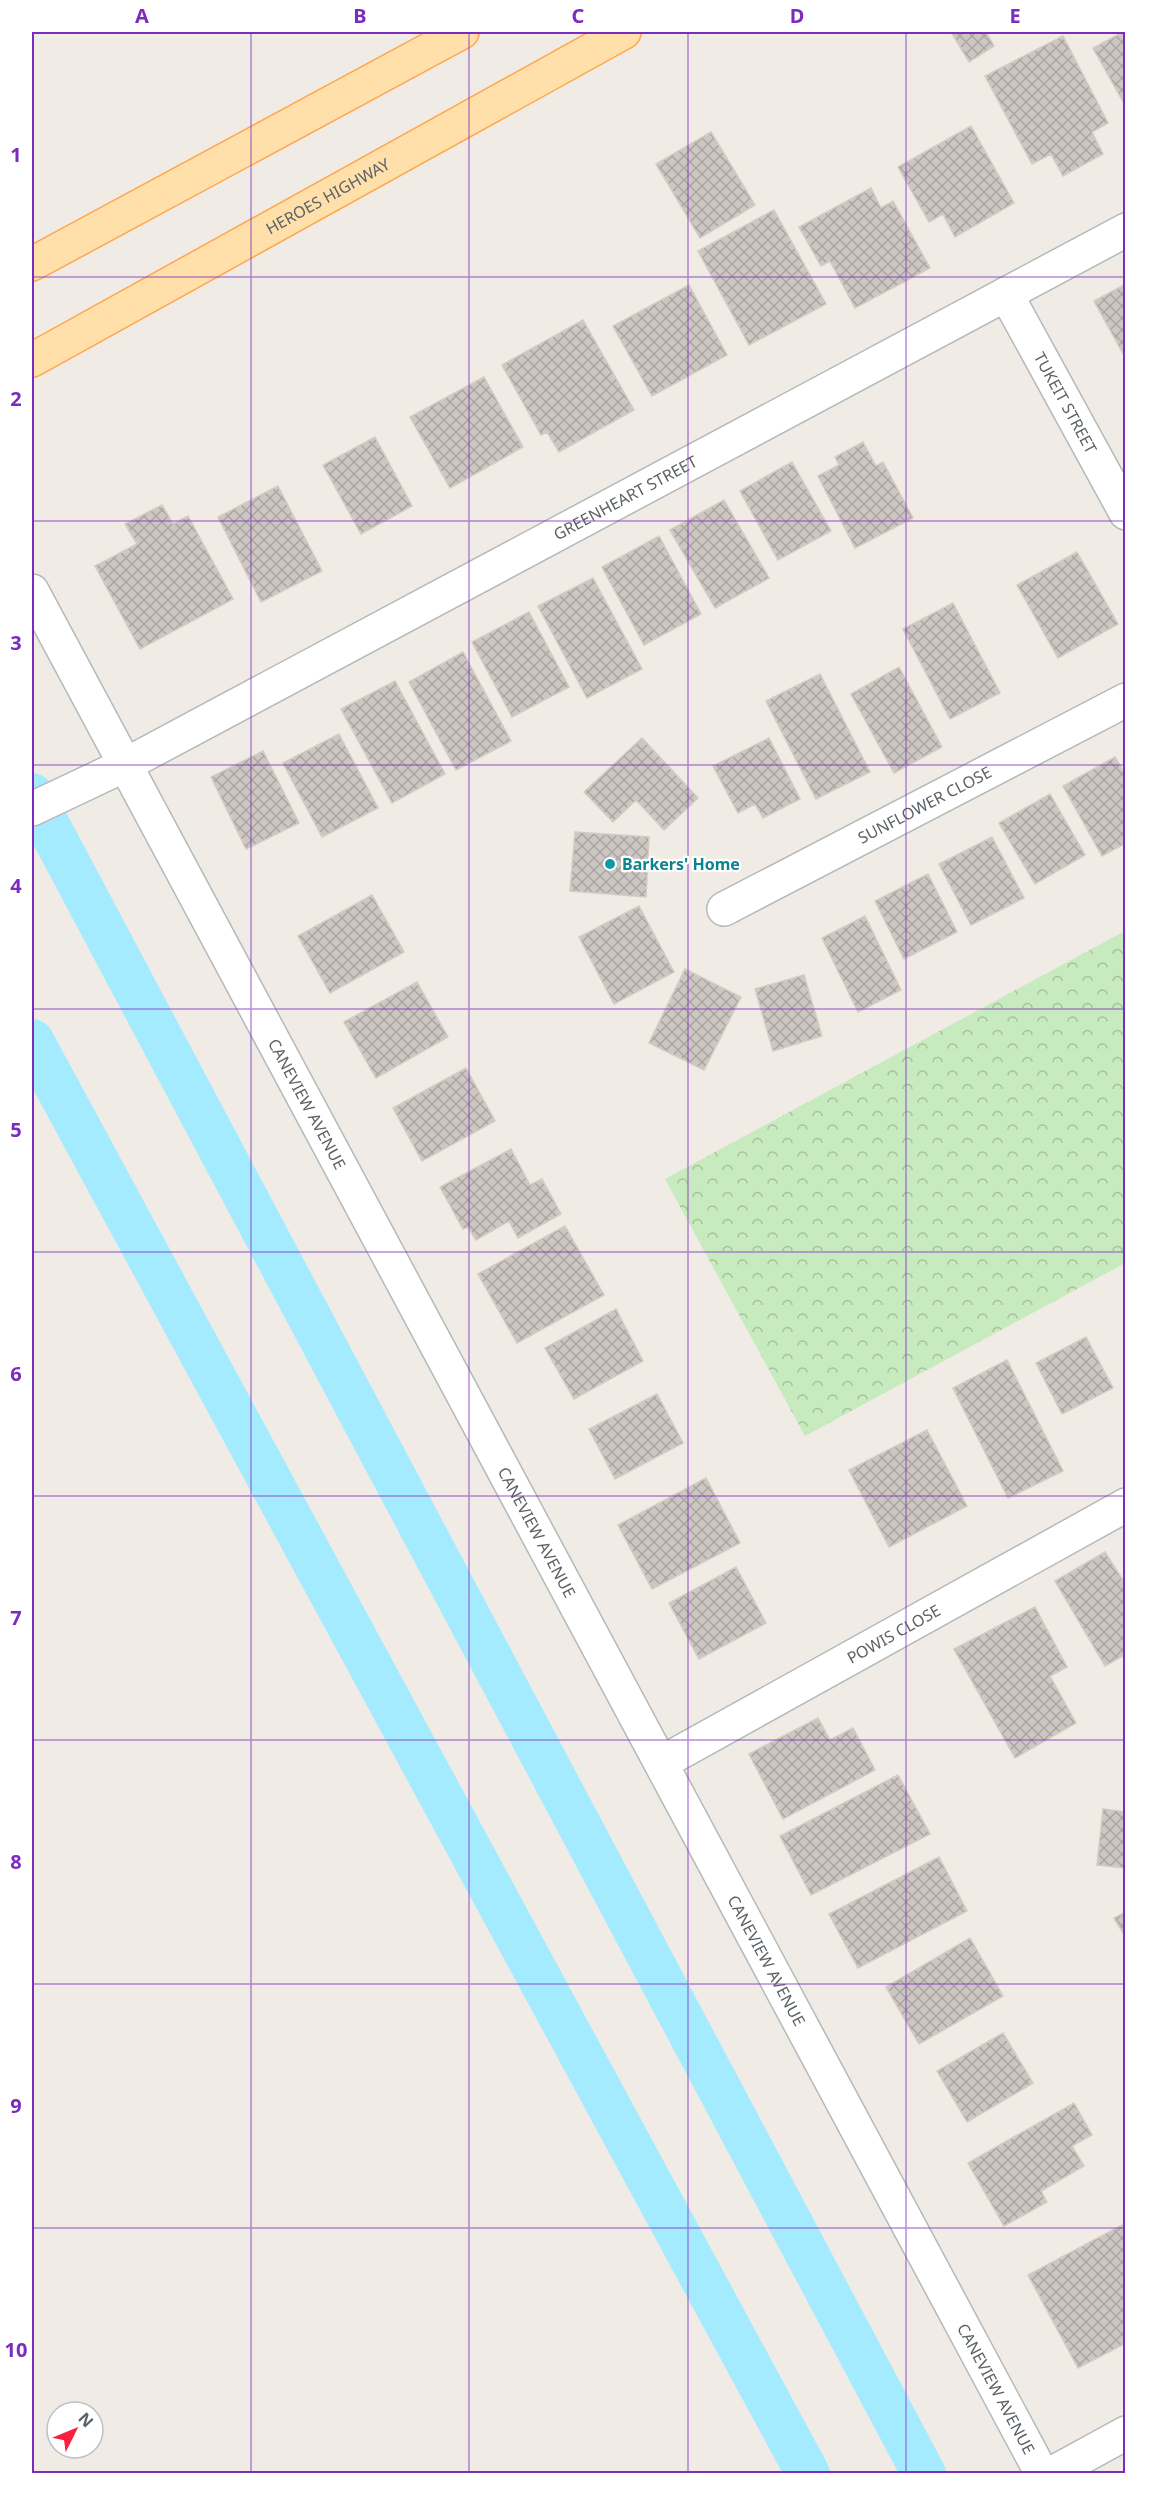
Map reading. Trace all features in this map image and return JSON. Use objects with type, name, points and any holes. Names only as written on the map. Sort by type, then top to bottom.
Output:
[{"type":"main road","points":[[32,264],[462,32]]},
{"type":"main road","name":"HEROES HIGHWAY","points":[[32,360],[624,32]]},
{"type":"street","name":"GREENHEART STREET","points":[[45,802],[125,765],[1125,230]]},
{"type":"street","name":"TUKEIT STREET","points":[[1006,294],[1125,513]]},
{"type":"street","name":"CANEVIEW AVENUE","points":[[32,591],[1042,2474]]},
{"type":"street","name":"SUNFLOWER CLOSE","points":[[724,909],[1125,700]]},
{"type":"street","name":"POWIS CLOSE","points":[[661,1763],[1125,1505]]},
{"type":"street","points":[[1051,2474],[1125,2433]]},
{"type":"green space","points":[[1125,931],[1125,1263],[805,1436],[665,1179]]},
{"type":"building","points":[[951,32],[986,32],[994,46],[969,62]]},
{"type":"building","points":[[1126,32],[1126,107],[1093,48]]},
{"type":"building","points":[[1063,36],[1108,123],[1092,132],[1103,154],[1063,176],[1051,154],[1032,164],[985,76]]},
{"type":"building","points":[[971,126],[1014,203],[955,237],[943,214],[929,222],[898,167]]},
{"type":"building","points":[[711,132],[755,205],[700,238],[656,164]]},
{"type":"building","points":[[871,188],[881,208],[893,201],[930,268],[855,308],[830,261],[821,266],[799,227]]},
{"type":"building","points":[[774,210],[826,304],[749,345],[698,251]]},
{"type":"building","points":[[1126,284],[1126,359],[1094,301]]},
{"type":"building","points":[[689,285],[727,355],[652,396],[613,326]]},
{"type":"building","points":[[583,320],[634,410],[559,452],[547,432],[541,435],[502,365]]},
{"type":"building","points":[[484,377],[523,447],[450,488],[410,417]]},
{"type":"building","points":[[375,437],[412,506],[361,534],[323,465]]},
{"type":"building","points":[[863,442],[876,466],[883,462],[913,518],[855,548],[818,476],[839,465],[835,457]]},
{"type":"building","points":[[792,462],[831,531],[778,560],[740,491]]},
{"type":"building","points":[[278,486],[322,571],[261,602],[218,517]]},
{"type":"building","points":[[724,500],[769,578],[715,608],[670,530]]},
{"type":"building","points":[[162,505],[173,524],[188,516],[233,599],[140,649],[95,566],[137,544],[125,524]]},
{"type":"building","points":[[659,536],[701,614],[644,645],[602,567]]},
{"type":"building","points":[[1077,552],[1118,624],[1058,658],[1017,585]]},
{"type":"building","points":[[593,578],[642,669],[587,698],[538,606]]},
{"type":"building","points":[[953,603],[1000,693],[950,719],[903,629]]},
{"type":"building","points":[[529,612],[569,687],[512,717],[472,642]]},
{"type":"building","points":[[463,652],[511,741],[456,770],[409,682]]},
{"type":"building","points":[[899,667],[942,747],[894,773],[851,694]]},
{"type":"building","points":[[820,674],[870,772],[816,799],[766,701]]},
{"type":"building","points":[[395,681],[445,774],[392,803],[341,709]]},
{"type":"building","points":[[339,734],[378,808],[322,837],[283,763]]},
{"type":"building","points":[[642,738],[698,798],[664,830],[636,800],[613,822],[584,792]]},
{"type":"building","points":[[769,738],[800,799],[763,818],[755,804],[738,813],[713,766]]},
{"type":"building","points":[[263,751],[299,823],[246,849],[211,777]]},
{"type":"building","points":[[1115,757],[1126,776],[1126,843],[1102,856],[1063,786]]},
{"type":"building","points":[[1050,794],[1085,855],[1035,884],[999,823]]},
{"type":"building","name":"Barkers' Home","points":[[575,832],[649,837],[646,897],[570,891]]},
{"type":"building","points":[[992,837],[1024,898],[971,925],[939,864]]},
{"type":"building","points":[[928,874],[957,932],[904,959],[875,901]]},
{"type":"building","points":[[372,895],[404,952],[330,993],[298,936]]},
{"type":"building","points":[[639,906],[674,972],[614,1004],[579,937]]},
{"type":"building","points":[[865,916],[901,990],[858,1012],[822,938]]},
{"type":"building","points":[[685,969],[741,997],[704,1070],[649,1043]]},
{"type":"building","points":[[804,975],[822,1036],[773,1051],[755,989]]},
{"type":"building","points":[[417,982],[448,1037],[376,1078],[344,1022]]},
{"type":"building","points":[[466,1068],[495,1121],[422,1161],[393,1108]]},
{"type":"building","points":[[511,1149],[530,1185],[542,1179],[561,1214],[518,1238],[509,1221],[476,1240],[468,1227],[463,1229],[440,1187]]},
{"type":"building","points":[[565,1226],[604,1295],[517,1343],[478,1274]]},
{"type":"building","points":[[616,1309],[643,1361],[574,1399],[545,1348]]},
{"type":"building","points":[[1086,1337],[1113,1388],[1062,1414],[1036,1363]]},
{"type":"building","points":[[1007,1360],[1063,1471],[1008,1498],[953,1388]]},
{"type":"building","points":[[657,1394],[683,1443],[615,1479],[589,1429]]},
{"type":"building","points":[[927,1430],[967,1506],[889,1547],[849,1470]]},
{"type":"building","points":[[706,1478],[740,1543],[652,1589],[618,1525]]},
{"type":"building","points":[[1105,1552],[1126,1585],[1126,1654],[1105,1666],[1055,1581]]},
{"type":"building","points":[[736,1567],[766,1623],[699,1659],[669,1603]]},
{"type":"building","points":[[1035,1607],[1067,1667],[1050,1676],[1076,1723],[1015,1758],[954,1649]]},
{"type":"building","points":[[818,1718],[830,1740],[853,1728],[875,1770],[783,1819],[749,1754]]},
{"type":"building","points":[[898,1775],[930,1834],[811,1895],[780,1836]]},
{"type":"building","points":[[1103,1809],[1126,1812],[1126,1868],[1097,1865]]},
{"type":"building","points":[[939,1857],[967,1911],[858,1968],[829,1914]]},
{"type":"building","points":[[1126,1912],[1126,1938],[1114,1918]]},
{"type":"building","points":[[970,1938],[1003,1996],[919,2044],[886,1987]]},
{"type":"building","points":[[1003,2033],[1033,2083],[967,2122],[937,2071]]},
{"type":"building","points":[[1074,2103],[1092,2135],[1072,2146],[1084,2166],[1041,2191],[1047,2202],[1004,2226],[968,2163]]},
{"type":"building","points":[[1122,2225],[1126,2232],[1126,2343],[1078,2368],[1028,2275]]},
{"type":"waterway","points":[[32,795],[924,2474]]},
{"type":"waterway","points":[[32,1041],[808,2474]]},
{"type":"place","name":"Barkers' Home","points":[[610,864]]}]
